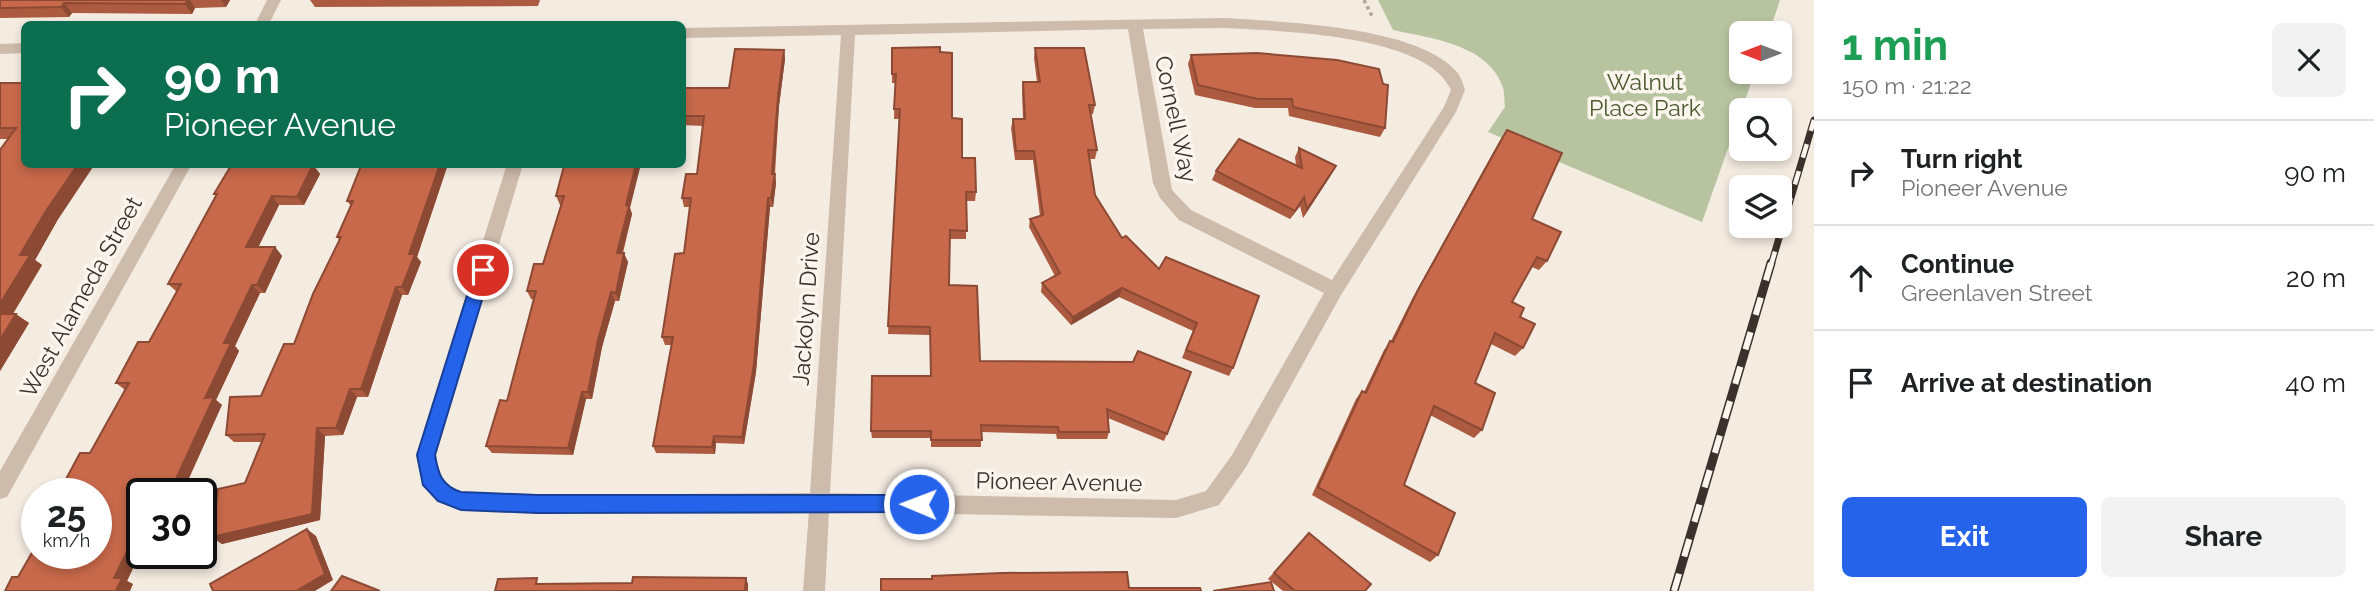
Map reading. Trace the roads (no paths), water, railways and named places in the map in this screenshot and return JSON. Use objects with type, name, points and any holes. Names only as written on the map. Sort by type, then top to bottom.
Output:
[{"type":"street","points":[[264,21],[274,0]]},
{"type":"street","name":"Pioneer Avenue","points":[[514,168],[426,455],[430,479],[444,495],[461,501],[537,504],[818,502],[1176,509],[1212,498],[1239,461],[1335,290],[1455,101],[1458,90],[1451,74],[1430,58],[1360,36],[1304,27],[1225,23],[1135,26]]},
{"type":"street","points":[[686,33],[1135,26]]},
{"type":"street","name":"Cornell Way","points":[[1135,26],[1161,183],[1166,194],[1185,215],[1335,290]]},
{"type":"street","name":"Jackolyn Drive","points":[[814,591],[848,30]]},
{"type":"street","points":[[0,49],[21,48]]},
{"type":"street","name":"West Alameda Street","points":[[0,490],[182,168]]},
{"type":"railway","points":[[1771,265],[1814,120]]},
{"type":"railway","points":[[1674,591],[1771,263]]},
{"type":"park label","name":"Walnut Place Park","points":[[1645,95]]}]
